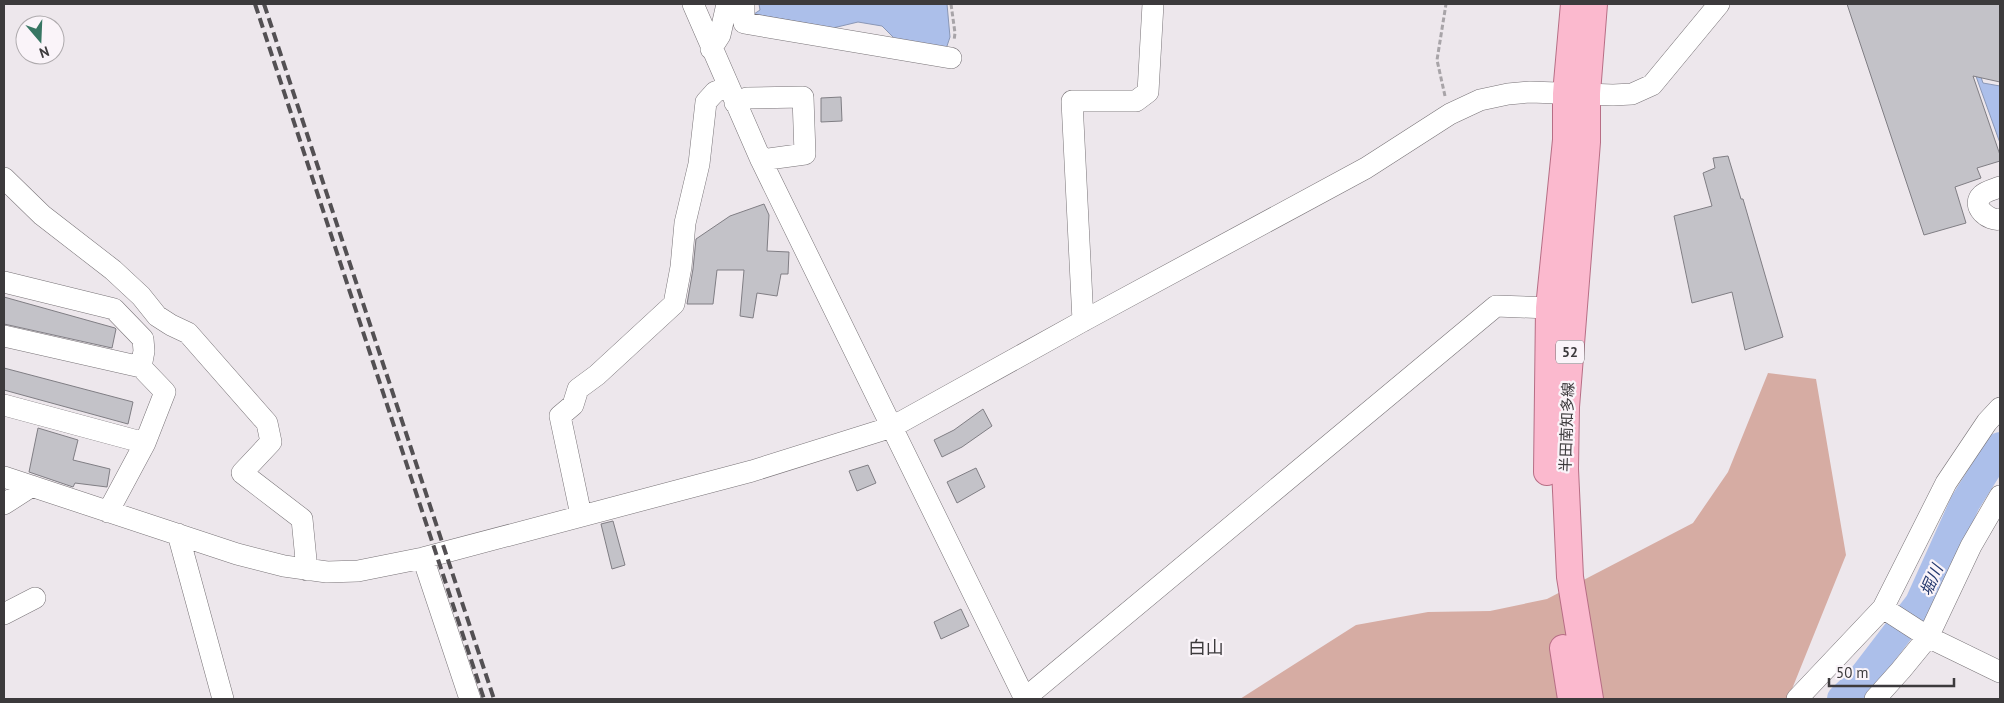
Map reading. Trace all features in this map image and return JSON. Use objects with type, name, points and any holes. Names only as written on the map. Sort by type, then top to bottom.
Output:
[{"type":"main road","name":"半田南知多線","points":[[1574,4],[1577,94],[1587,142],[1566,407],[1565,469],[1570,578],[1590,699]]},
{"type":"main road","name":"半田南知多線","points":[[1571,699],[1556,603],[1550,530],[1547,420],[1549,308],[1566,140],[1594,4]]},
{"type":"street","points":[[693,4],[761,160],[1025,699],[1496,306],[1549,308]]},
{"type":"street","points":[[711,48],[720,35],[727,4]]},
{"type":"street","points":[[744,4],[744,23],[952,58]]},
{"type":"street","points":[[1083,321],[1072,100],[1136,101],[1148,92],[1153,4]]},
{"type":"street","points":[[4,477],[237,554],[284,566],[327,572],[358,571],[423,558],[752,471],[892,428],[1083,321],[1366,168],[1450,114],[1480,100],[1508,94],[1632,94],[1652,85],[1719,4]]},
{"type":"street","points":[[581,515],[560,416],[573,405],[578,389],[597,375],[674,304],[681,267],[685,223],[699,164],[706,102],[714,92],[747,98],[803,97],[805,154],[761,160]]},
{"type":"street","points":[[4,178],[42,215],[113,270],[141,296],[157,316],[188,333],[266,422],[271,442],[242,473],[302,519],[307,570]]},
{"type":"street","points":[[2000,187],[1982,195],[1979,200],[1979,206],[1987,218],[2000,219]]},
{"type":"street","points":[[4,282],[114,310],[143,339],[144,351],[141,367]]},
{"type":"street","points":[[4,336],[141,367],[165,392],[146,443],[108,512]]},
{"type":"street","points":[[4,405],[146,443]]},
{"type":"street","points":[[1797,699],[1883,608],[1946,483],[1987,422],[2000,408]]},
{"type":"street","points":[[4,504],[32,486]]},
{"type":"street","points":[[1875,699],[1928,637],[1971,546],[2000,496]]},
{"type":"street","points":[[178,534],[223,699]]},
{"type":"street","points":[[423,558],[470,699]]},
{"type":"street","points":[[4,614],[35,598]]},
{"type":"street","points":[[1883,608],[1928,637],[2000,672]]},
{"type":"path","points":[[951,4],[955,33],[952,58]]},
{"type":"path","points":[[1446,4],[1437,60],[1450,114]]},
{"type":"shaded area","points":[[1768,373],[1816,379],[1846,555],[1788,699],[1240,699],[1356,625],[1428,612],[1490,611],[1547,599],[1693,523],[1728,472]]},
{"type":"water","points":[[759,4],[947,4],[950,37],[946,49],[896,40],[882,26],[858,22],[833,28],[754,14],[760,10]]},
{"type":"water","points":[[1950,4],[1956,4],[1983,83],[2000,86],[2000,143]]},
{"type":"building","points":[[1847,4],[2000,4],[2000,82],[1973,76],[2000,155],[2000,161],[1977,168],[1981,178],[1955,187],[1966,223],[1924,235]]},
{"type":"building","points":[[841,97],[842,121],[821,122],[821,98]]},
{"type":"building","points":[[1728,156],[1741,199],[1743,199],[1783,337],[1745,350],[1732,292],[1692,303],[1674,216],[1712,206],[1703,173],[1715,168],[1713,158]]},
{"type":"building","points":[[764,204],[769,215],[767,251],[789,252],[788,274],[781,274],[777,296],[757,293],[753,318],[740,316],[744,270],[717,270],[713,304],[687,304],[696,239],[730,216]]},
{"type":"building","points":[[4,297],[115,328],[112,348],[4,324]]},
{"type":"building","points":[[4,368],[133,402],[128,424],[4,390]]},
{"type":"building","points":[[983,409],[992,426],[962,447],[942,457],[934,440],[954,430]]},
{"type":"building","points":[[38,428],[78,440],[73,460],[110,469],[107,487],[75,483],[73,487],[29,472]]},
{"type":"building","points":[[868,465],[876,483],[857,491],[849,471]]},
{"type":"building","points":[[976,468],[985,487],[957,503],[947,482]]},
{"type":"building","points":[[613,521],[625,565],[612,569],[601,524]]},
{"type":"building","points":[[961,609],[969,626],[941,639],[934,622]]},
{"type":"waterway","name":"堀川","points":[[1842,699],[1858,684],[1920,603],[1965,503],[2000,447]]},
{"type":"railway","points":[[255,4],[484,699]]},
{"type":"railway","points":[[264,4],[494,699]]},
{"type":"district","name":"白山","points":[[1206,648]]}]
